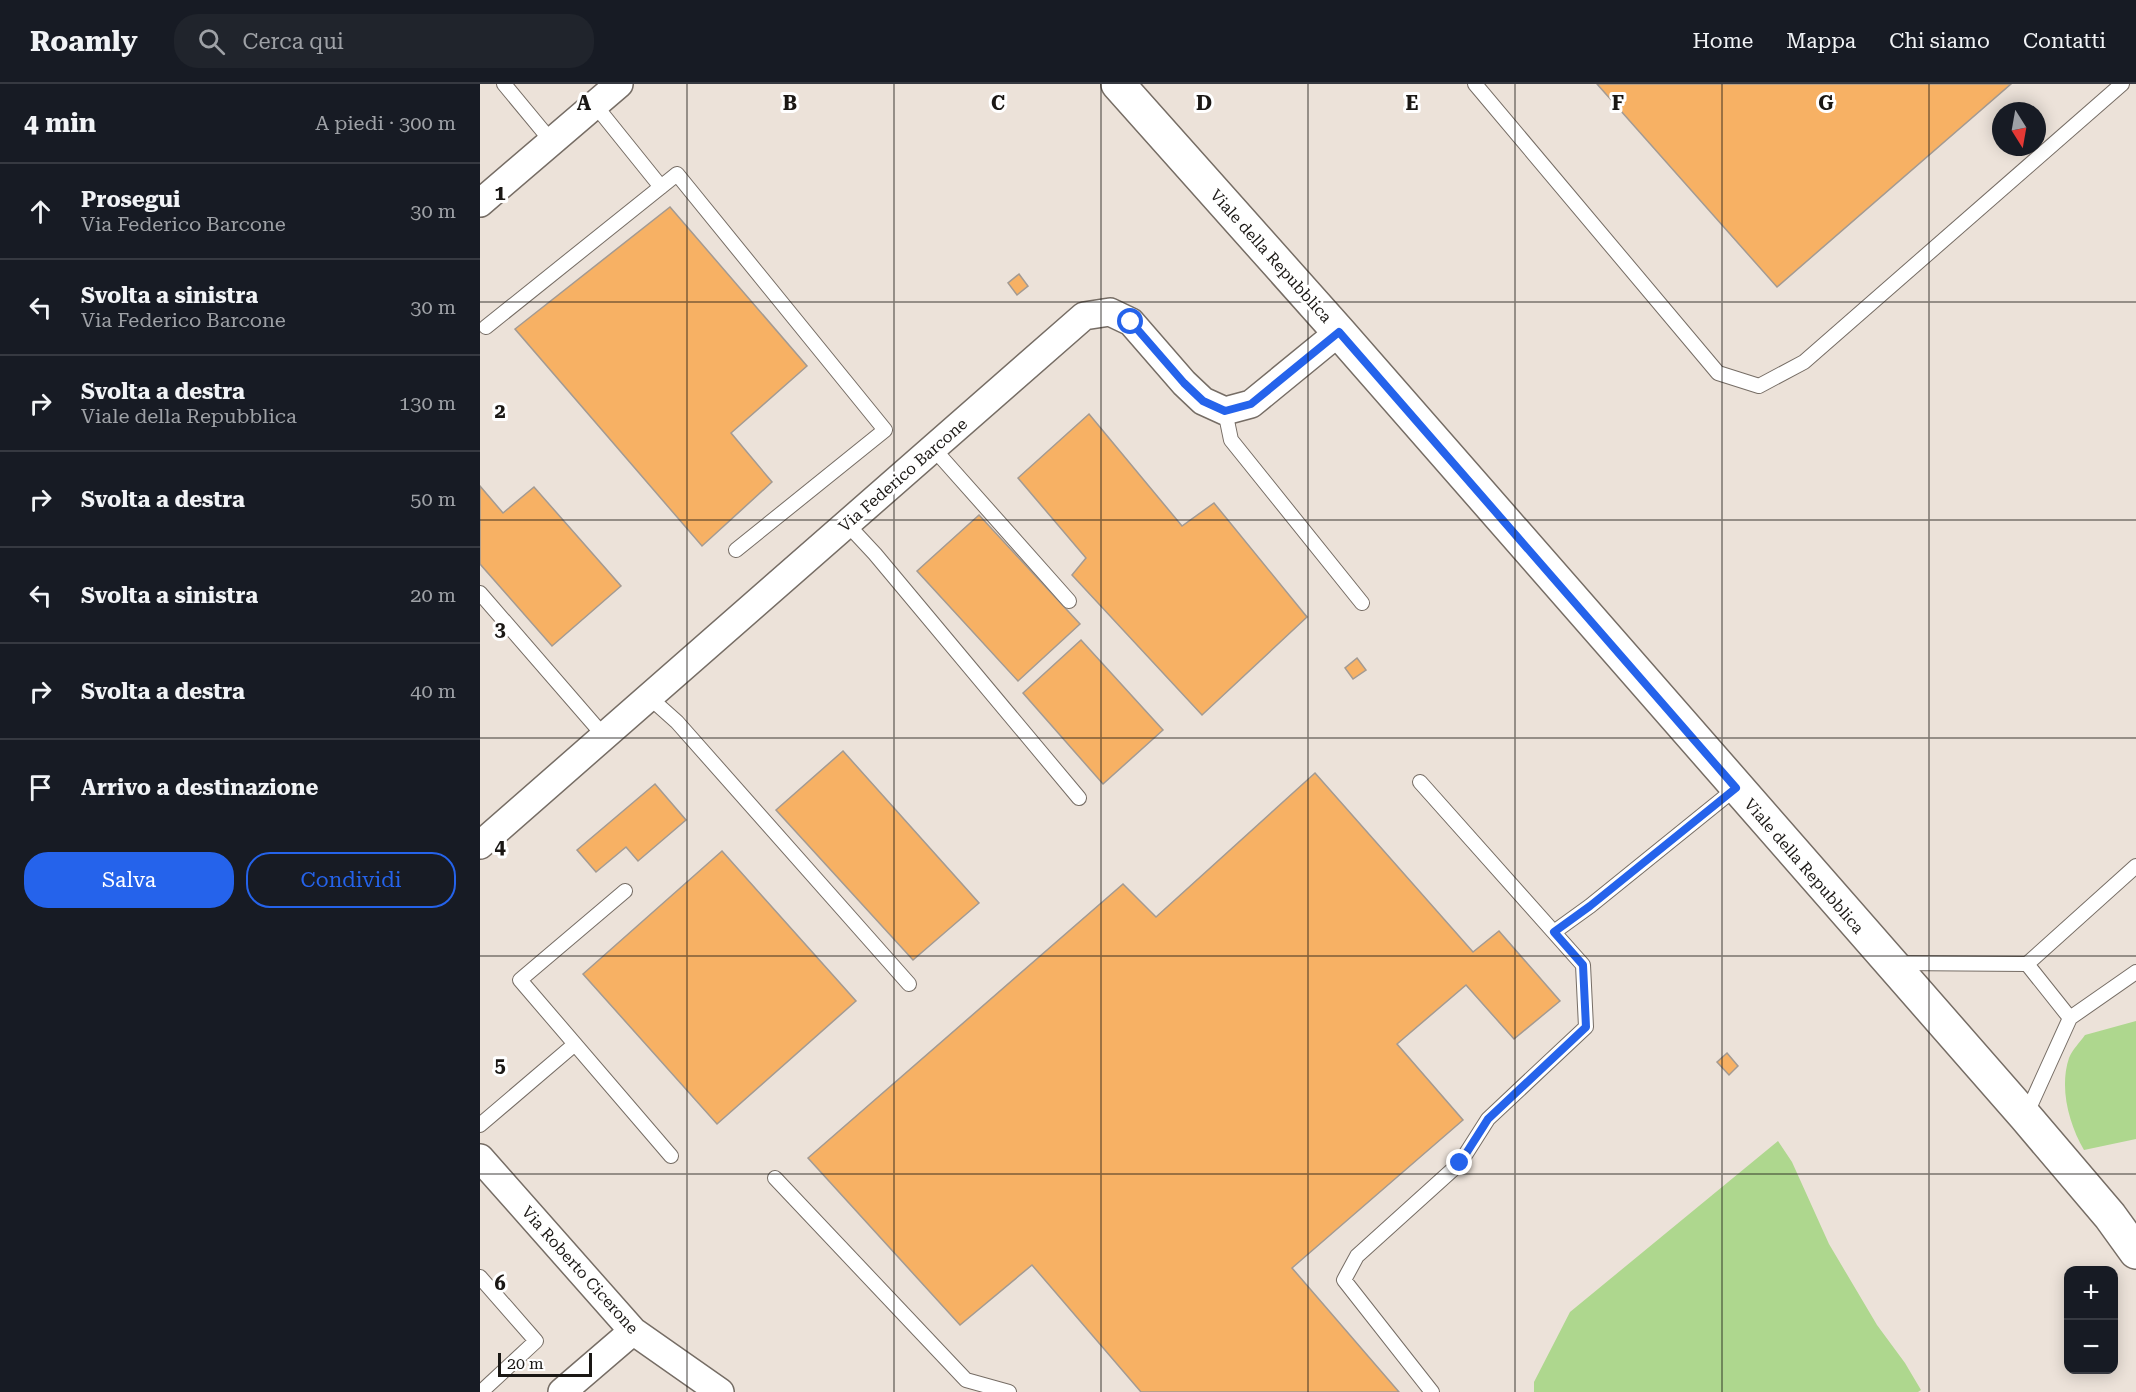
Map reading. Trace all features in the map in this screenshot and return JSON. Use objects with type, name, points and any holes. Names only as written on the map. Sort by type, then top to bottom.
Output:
[{"type":"main road","name":"Viale della Repubblica","points":[[1118,84],[1339,332],[2025,1116],[2110,1216],[2136,1252]]},
{"type":"main road","name":"Viale della Repubblica","points":[[2110,1216],[2136,1239]]},
{"type":"street","points":[[480,203],[619,84]]},
{"type":"street","name":"Via Federico Barcone","points":[[480,845],[1084,316],[1110,312],[1131,322],[1184,383],[1203,401],[1225,411]]},
{"type":"street","points":[[1225,411],[1251,404],[1339,332]]},
{"type":"street","name":"Via Roberto Cicerone","points":[[480,1158],[633,1331],[720,1392]]},
{"type":"street","points":[[562,1392],[633,1331]]},
{"type":"lane","points":[[504,84],[552,142]]},
{"type":"lane","points":[[1475,84],[1718,373],[1759,386],[1804,362],[2122,84]]},
{"type":"lane","points":[[595,105],[661,187]]},
{"type":"lane","points":[[486,327],[677,174],[885,430],[736,550]]},
{"type":"lane","points":[[1225,411],[1231,440],[1362,603]]},
{"type":"lane","points":[[933,448],[1069,601]]},
{"type":"lane","points":[[847,524],[875,554],[1079,798]]},
{"type":"lane","points":[[480,593],[604,736]]},
{"type":"lane","points":[[649,697],[677,722],[909,984]]},
{"type":"lane","points":[[1420,782],[1583,965],[1586,1027],[1488,1119],[1460,1163],[1358,1256],[1344,1280],[1432,1392]]},
{"type":"lane","points":[[1554,932],[1590,906],[1736,788]]},
{"type":"lane","points":[[1888,962],[2027,964],[2136,866]]},
{"type":"lane","points":[[625,891],[520,980],[671,1156]]},
{"type":"lane","points":[[2027,964],[2070,1018]]},
{"type":"lane","points":[[2025,1116],[2070,1018],[2136,972]]},
{"type":"lane","points":[[480,1125],[575,1044]]},
{"type":"lane","points":[[775,1178],[966,1380],[1009,1392]]},
{"type":"lane","points":[[480,1277],[536,1341],[481,1392]]},
{"type":"green space","points":[[2136,1021],[2136,1139],[2084,1150],[2070,1117],[2065,1093],[2069,1058],[2085,1035]]},
{"type":"green space","points":[[1778,1141],[1792,1162],[1829,1244],[1877,1325],[1905,1363],[1921,1390],[1918,1392],[1534,1392],[1534,1382],[1570,1312]]},
{"type":"building","points":[[1597,84],[2011,84],[1777,287]]},
{"type":"building","points":[[670,207],[807,366],[731,433],[772,482],[702,546],[515,329]]},
{"type":"building","points":[[1019,274],[1028,286],[1017,295],[1008,283]]},
{"type":"building","points":[[1089,414],[1182,526],[1214,503],[1307,617],[1202,715],[1072,575],[1086,558],[1018,478]]},
{"type":"building","points":[[480,486],[503,513],[534,487],[621,586],[552,646],[480,564]]},
{"type":"building","points":[[979,515],[1080,624],[1018,681],[917,571]]},
{"type":"building","points":[[1081,640],[1163,730],[1103,784],[1023,693]]},
{"type":"building","points":[[1357,658],[1366,670],[1353,679],[1345,668]]},
{"type":"building","points":[[843,751],[979,903],[913,960],[776,810]]},
{"type":"building","points":[[1315,773],[1473,952],[1499,931],[1560,1001],[1514,1039],[1466,985],[1397,1044],[1463,1120],[1292,1268],[1399,1392],[1141,1392],[1032,1265],[960,1325],[808,1158],[1123,884],[1156,917]]},
{"type":"building","points":[[655,784],[686,820],[638,861],[626,847],[596,872],[577,850]]},
{"type":"building","points":[[722,851],[856,1001],[717,1124],[583,974]]},
{"type":"building","points":[[1727,1053],[1738,1066],[1729,1075],[1717,1062]]},
{"type":"route","points":[[1131,322],[1184,383],[1203,401],[1225,411],[1251,404],[1339,332],[1736,788],[1590,906],[1554,932],[1583,965],[1586,1027],[1488,1119],[1460,1163]]}]
